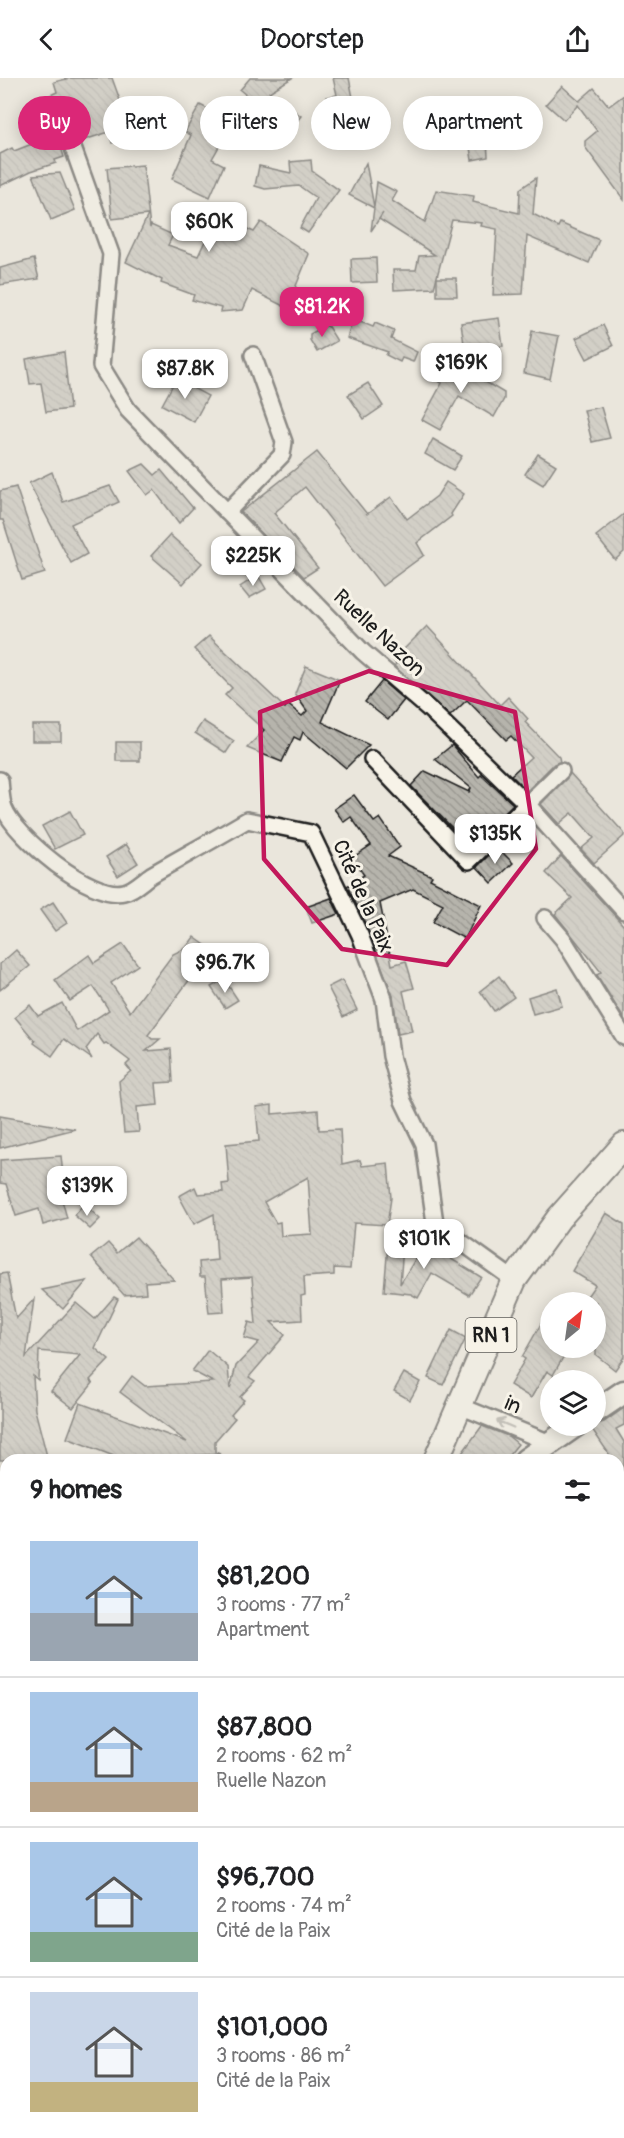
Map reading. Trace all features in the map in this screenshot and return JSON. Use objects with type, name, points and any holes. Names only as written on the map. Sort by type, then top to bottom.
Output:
[{"type":"main road","name":"RN 1","points":[[439,1454],[514,1280],[559,1218],[624,1145]]},
{"type":"street","name":"Ruelle Nazon","points":[[74,150],[111,254],[101,366],[128,410],[363,652],[429,709],[529,806],[624,911]]},
{"type":"street","points":[[227,512],[282,455],[284,442],[253,355]]},
{"type":"street","points":[[372,759],[469,861],[529,806],[561,771]]},
{"type":"street","name":"Cité de la Paix","points":[[0,780],[4,808],[32,843],[69,874],[91,885],[120,893],[129,891],[148,877],[247,820],[311,833],[360,935],[384,999],[391,1056],[403,1101],[424,1144],[435,1223],[514,1280]]},
{"type":"street","points":[[545,918],[562,939],[624,1037]]},
{"type":"street","points":[[606,1404],[624,1392]]},
{"type":"street","name":"in","points":[[460,1406],[550,1443]]},
{"type":"street","points":[[534,1454],[560,1436]]},
{"type":"highlighted area","points":[[369,671],[515,712],[536,849],[447,965],[342,949],[264,859],[260,712]]},
{"type":"building","points":[[70,78],[112,78],[119,96],[103,96],[103,134],[91,138],[91,96],[48,96],[57,92],[54,82]]},
{"type":"building","points":[[250,78],[292,78],[269,92],[274,96],[247,96],[240,90]]},
{"type":"building","points":[[333,78],[349,78],[353,96],[332,96],[337,95]]},
{"type":"building","points":[[562,86],[579,101],[594,88],[609,106],[624,95],[624,200],[585,147],[585,141],[597,131],[578,105],[564,120],[546,104]]},
{"type":"building","points":[[200,105],[200,150],[217,150],[212,159],[224,165],[210,197],[172,179],[185,150],[188,150],[191,135],[188,134],[188,127]]},
{"type":"building","points":[[12,148],[14,151],[62,150],[64,157],[55,160],[56,163],[31,171],[0,186],[0,154]]},
{"type":"building","points":[[470,150],[488,150],[488,157],[472,160]]},
{"type":"building","points":[[311,160],[312,171],[339,190],[308,233],[300,228],[316,198],[299,186],[265,189],[255,186],[259,166],[291,173],[290,162]]},
{"type":"building","points":[[366,163],[374,207],[377,182],[397,192],[392,201],[425,222],[436,190],[474,196],[473,202],[519,213],[520,189],[536,178],[533,214],[558,227],[560,223],[599,240],[589,263],[527,236],[523,294],[493,295],[497,229],[481,226],[482,223],[452,220],[434,288],[394,290],[393,270],[416,270],[419,256],[435,255],[379,219],[371,231],[374,208],[349,195]]},
{"type":"building","points":[[143,165],[150,228],[151,225],[173,235],[168,245],[198,256],[217,215],[254,232],[261,222],[309,254],[287,308],[252,290],[243,310],[220,312],[221,308],[192,300],[194,295],[161,283],[162,280],[126,262],[148,215],[112,219],[107,168]]},
{"type":"building","points":[[60,173],[75,210],[51,220],[33,175]]},
{"type":"building","points":[[376,258],[377,282],[352,283],[351,259]]},
{"type":"building","points":[[34,259],[39,279],[0,285],[0,268]]},
{"type":"building","points":[[437,278],[456,278],[457,296],[437,296]]},
{"type":"building","points":[[499,318],[503,346],[465,351],[461,323]]},
{"type":"building","points":[[353,319],[373,327],[375,323],[394,331],[391,339],[417,352],[413,362],[402,358],[400,362],[386,355],[388,352],[347,338]]},
{"type":"building","points":[[327,325],[337,341],[317,352],[310,340],[310,334]]},
{"type":"building","points":[[603,325],[613,346],[587,359],[576,338]]},
{"type":"building","points":[[532,331],[559,336],[550,379],[524,373]]},
{"type":"building","points":[[64,352],[70,409],[46,412],[41,383],[30,384],[26,359]]},
{"type":"building","points":[[447,359],[504,393],[504,399],[494,417],[459,396],[440,430],[422,420],[442,383],[436,380]]},
{"type":"building","points":[[176,379],[208,396],[194,422],[162,405]]},
{"type":"building","points":[[368,383],[383,406],[364,419],[348,395]]},
{"type":"building","points":[[601,407],[610,438],[592,442],[584,410]]},
{"type":"building","points":[[433,439],[462,456],[453,470],[425,454]]},
{"type":"building","points":[[317,452],[367,514],[391,497],[407,519],[437,496],[446,482],[464,494],[451,514],[452,516],[417,543],[424,555],[382,586],[305,487],[274,513],[318,568],[304,577],[241,512]]},
{"type":"building","points":[[538,454],[556,465],[543,485],[525,474]]},
{"type":"building","points":[[144,464],[155,475],[161,470],[193,508],[179,523],[154,490],[147,495],[129,471]]},
{"type":"building","points":[[52,472],[63,502],[110,486],[119,502],[71,524],[87,554],[71,563],[29,483]]},
{"type":"building","points":[[16,487],[45,573],[22,580],[3,520],[0,520],[0,491]]},
{"type":"building","points":[[624,514],[624,552],[615,560],[596,536]]},
{"type":"building","points":[[170,535],[202,563],[183,584],[151,556]]},
{"type":"building","points":[[258,575],[266,589],[249,598],[240,587]]},
{"type":"building","points":[[427,626],[500,705],[508,697],[528,719],[525,722],[559,757],[560,762],[554,764],[527,791],[511,775],[531,757],[511,736],[506,740],[467,700],[450,716],[394,666],[396,664],[393,660]]},
{"type":"building","points":[[209,636],[285,708],[287,704],[302,716],[307,711],[295,694],[306,666],[340,680],[322,722],[369,745],[346,768],[303,732],[300,740],[294,737],[282,762],[247,748],[264,730],[225,695],[232,688],[194,649]]},
{"type":"building","points":[[382,681],[404,700],[388,720],[365,702]]},
{"type":"building","points":[[203,721],[234,741],[226,753],[195,733]]},
{"type":"building","points":[[32,725],[61,725],[61,741],[32,741]]},
{"type":"building","points":[[116,742],[140,742],[140,761],[116,761]]},
{"type":"building","points":[[452,745],[479,777],[481,775],[513,804],[470,846],[411,786],[425,771],[469,792],[471,788],[435,759]]},
{"type":"building","points":[[570,773],[624,833],[624,836],[594,863],[581,849],[594,838],[572,813],[559,824],[541,804]]},
{"type":"building","points":[[354,795],[374,822],[380,818],[400,847],[388,856],[432,876],[430,879],[481,905],[465,939],[433,922],[443,904],[413,889],[380,903],[392,965],[406,961],[414,988],[403,991],[412,1031],[398,1034],[393,996],[364,921],[361,904],[357,906],[347,886],[364,875],[352,858],[371,845],[351,817],[344,822],[334,809]]},
{"type":"building","points":[[70,811],[83,835],[55,849],[42,826]]},
{"type":"building","points":[[126,844],[138,863],[118,876],[106,857]]},
{"type":"building","points":[[497,847],[513,863],[492,883],[477,867]]},
{"type":"building","points":[[561,856],[624,926],[624,1019],[597,975],[601,972],[555,914],[572,898],[546,873]]},
{"type":"building","points":[[331,898],[339,914],[312,923],[306,907]]},
{"type":"building","points":[[53,902],[67,923],[55,931],[40,910]]},
{"type":"building","points":[[194,937],[212,950],[148,1035],[152,1039],[160,1039],[146,1051],[171,1049],[173,1082],[156,1083],[158,1105],[137,1107],[139,1132],[124,1133],[119,1081],[131,1071],[126,1065],[130,1061],[106,1043],[104,1044],[97,1034],[86,1049],[92,1059],[64,1039],[52,1056],[34,1043],[35,1041],[15,1017],[30,1005],[38,1016],[62,1003],[77,1031],[109,1010],[93,986],[70,1001],[55,980],[89,955],[94,963],[123,944],[138,965],[111,983],[130,1012],[173,954],[186,948]]},
{"type":"building","points":[[16,950],[30,966],[0,990],[0,964]]},
{"type":"building","points":[[499,976],[514,997],[494,1011],[480,991]]},
{"type":"building","points":[[224,979],[238,1000],[225,1008],[211,987]]},
{"type":"building","points":[[342,980],[357,1010],[343,1017],[328,987]]},
{"type":"building","points":[[557,988],[562,1006],[533,1014],[528,997]]},
{"type":"building","points":[[272,1105],[272,1114],[318,1110],[319,1130],[340,1129],[342,1164],[360,1160],[362,1166],[388,1163],[391,1198],[387,1225],[354,1223],[350,1269],[334,1268],[334,1275],[304,1277],[305,1295],[301,1296],[302,1320],[271,1322],[285,1335],[249,1377],[255,1381],[240,1397],[244,1400],[231,1415],[235,1418],[215,1441],[215,1452],[220,1454],[108,1454],[67,1438],[80,1403],[187,1442],[120,1392],[132,1376],[145,1386],[213,1382],[192,1371],[208,1350],[228,1367],[230,1389],[236,1366],[259,1342],[244,1338],[249,1322],[256,1324],[252,1277],[222,1279],[224,1312],[209,1313],[205,1277],[200,1277],[199,1262],[217,1260],[214,1214],[194,1224],[179,1196],[195,1187],[198,1194],[223,1192],[222,1184],[229,1183],[226,1144],[259,1141],[256,1107]],"holes":[[[308,1177],[312,1234],[281,1236],[280,1222],[276,1223],[264,1202]]]},
{"type":"building","points":[[0,1116],[75,1129],[0,1148]]},
{"type":"building","points":[[61,1156],[63,1175],[55,1175],[67,1218],[43,1225],[39,1209],[16,1216],[6,1184],[0,1183],[0,1160]]},
{"type":"building","points":[[84,1204],[100,1219],[90,1229],[74,1215]]},
{"type":"building","points":[[606,1213],[624,1224],[624,1357],[615,1370],[600,1358],[606,1358],[606,1292],[590,1292],[595,1285],[572,1271]]},
{"type":"building","points":[[389,1233],[404,1235],[400,1284],[425,1243],[481,1277],[469,1295],[432,1273],[418,1298],[411,1294],[384,1291]]},
{"type":"building","points":[[136,1237],[174,1280],[145,1282],[146,1293],[124,1295],[91,1257],[108,1243],[117,1253]]},
{"type":"building","points":[[7,1273],[16,1319],[34,1299],[26,1357],[76,1303],[95,1319],[114,1297],[118,1299],[95,1348],[109,1360],[90,1380],[93,1383],[73,1408],[51,1391],[80,1355],[39,1351],[38,1380],[33,1376],[35,1410],[46,1454],[0,1454],[0,1274]]},
{"type":"building","points":[[87,1281],[63,1309],[42,1290]]},
{"type":"building","points":[[540,1326],[540,1358],[563,1358],[556,1370],[540,1370],[540,1383],[531,1398],[510,1385],[525,1359],[522,1357]]},
{"type":"building","points":[[451,1330],[466,1338],[443,1385],[428,1378]]},
{"type":"building","points":[[404,1373],[420,1382],[410,1400],[394,1391]]},
{"type":"building","points":[[624,1408],[624,1425],[616,1429],[624,1442],[624,1454],[609,1454],[597,1436],[606,1436],[606,1421]]},
{"type":"building","points":[[482,1426],[508,1436],[518,1444],[510,1454],[462,1453]]}]
